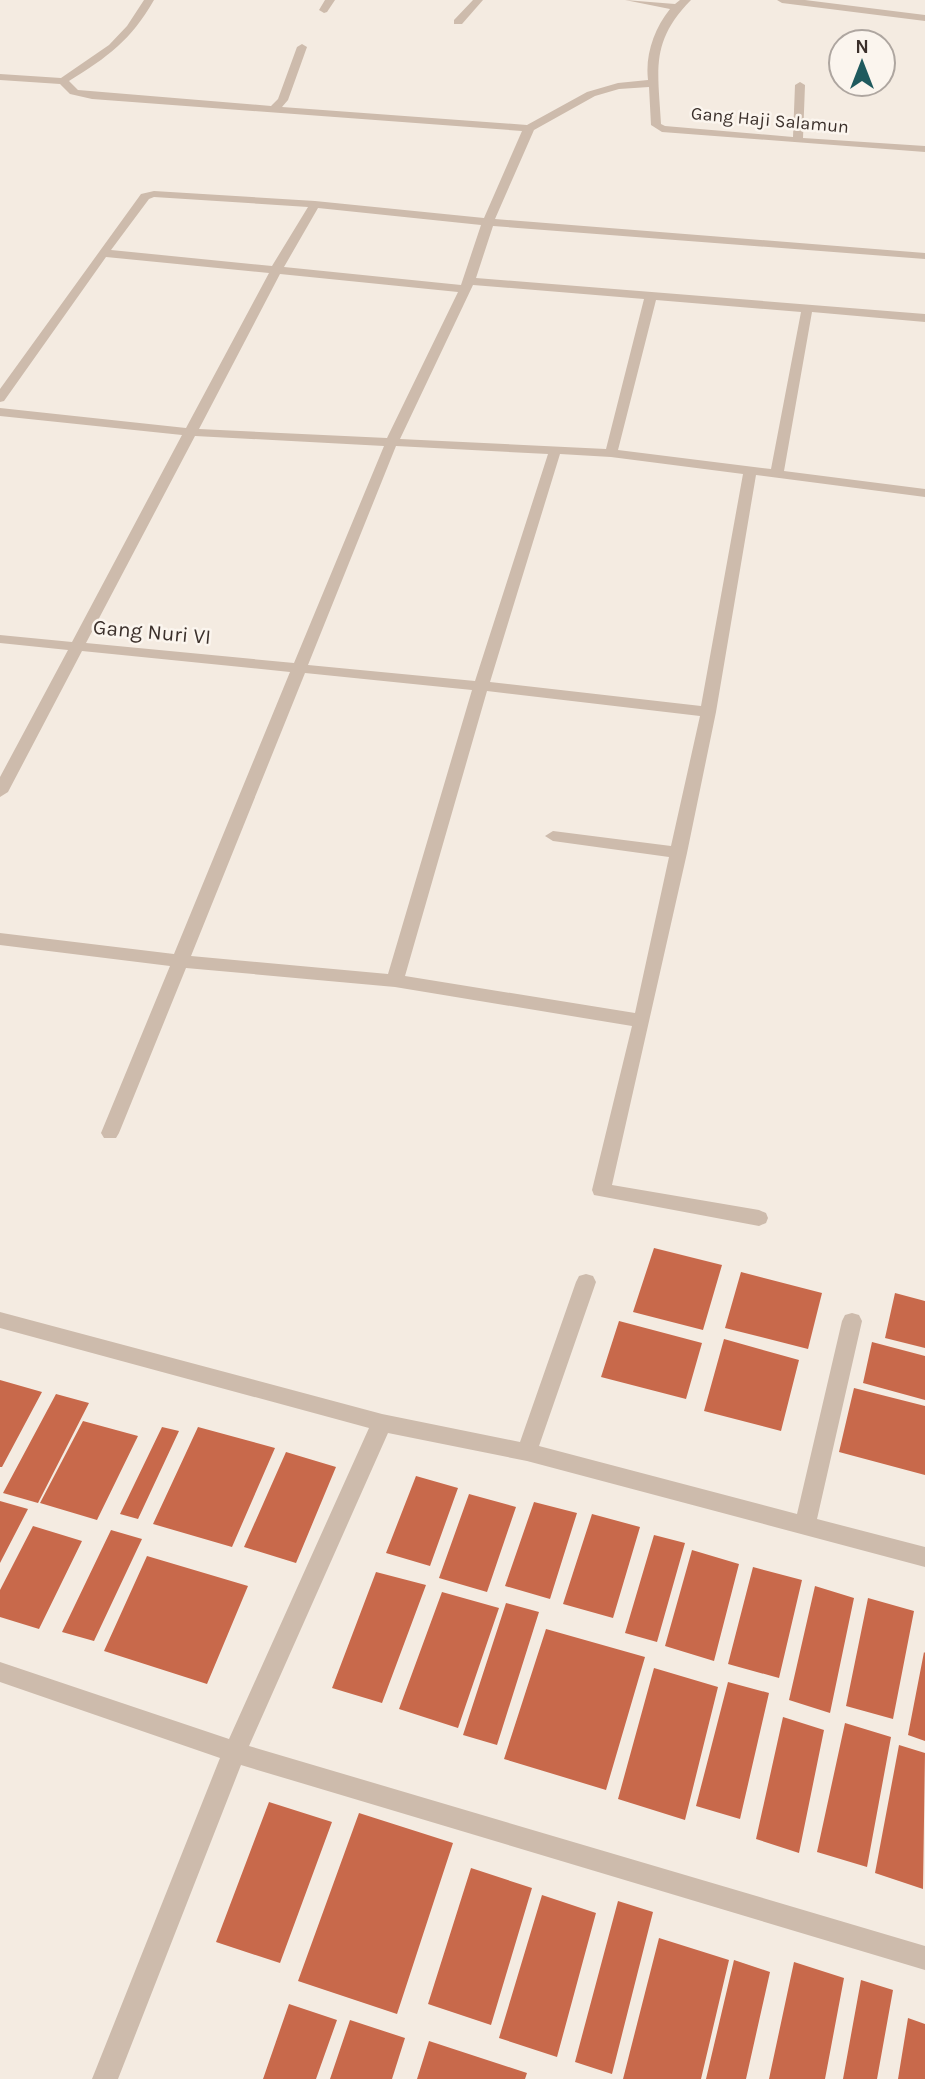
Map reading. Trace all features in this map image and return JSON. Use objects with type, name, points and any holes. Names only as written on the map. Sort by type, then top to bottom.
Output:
[{"type":"street","points":[[0,77],[63,81],[116,48],[149,0]]},
{"type":"street","points":[[458,22],[478,0]]},
{"type":"street","points":[[630,0],[680,4]]},
{"type":"street","points":[[782,0],[925,18]]},
{"type":"street","points":[[63,81],[74,92],[92,96],[529,128],[591,94],[618,86],[654,83],[651,68],[666,23],[680,4]]},
{"type":"street","points":[[274,109],[283,100],[302,47]]},
{"type":"street","name":"Gang Haji Salamun","points":[[654,83],[658,127],[797,141],[925,149]]},
{"type":"street","points":[[797,141],[800,85]]},
{"type":"street","points":[[110,1133],[392,441],[466,285],[488,222],[529,128]]},
{"type":"street","points":[[0,398],[148,194],[315,204],[488,222],[925,256]]},
{"type":"street","points":[[0,792],[275,272],[315,204]]},
{"type":"street","points":[[103,253],[275,272],[651,296],[925,318]]},
{"type":"street","points":[[611,453],[651,296]]},
{"type":"street","points":[[777,473],[807,309]]},
{"type":"street","points":[[0,412],[190,432],[611,453],[925,493]]},
{"type":"street","points":[[395,981],[481,685],[555,452]]},
{"type":"street","points":[[750,470],[708,712],[679,853],[601,1190],[760,1217]]},
{"type":"street","name":"Gang Nuri VI","points":[[0,639],[481,685],[708,712]]},
{"type":"street","points":[[553,836],[679,853]]},
{"type":"street","points":[[0,939],[180,961],[395,981],[642,1021]]},
{"type":"street","points":[[527,1452],[586,1282]]},
{"type":"street","points":[[0,1320],[382,1423],[527,1452],[925,1557]]},
{"type":"street","points":[[805,1524],[852,1321]]},
{"type":"street","points":[[105,2079],[234,1753],[382,1423]]},
{"type":"street","points":[[0,1672],[234,1753],[925,1958]]},
{"type":"building","points":[[654,1248],[722,1265],[703,1330],[633,1312]]},
{"type":"building","points":[[741,1272],[822,1293],[808,1349],[725,1328]]},
{"type":"building","points":[[895,1293],[925,1301],[925,1348],[885,1338]]},
{"type":"building","points":[[619,1321],[702,1343],[686,1399],[601,1377]]},
{"type":"building","points":[[724,1339],[799,1360],[781,1431],[704,1411]]},
{"type":"building","points":[[872,1342],[925,1356],[925,1400],[863,1383]]},
{"type":"building","points":[[0,1380],[42,1392],[2,1467],[0,1467]]},
{"type":"building","points":[[854,1388],[925,1406],[925,1475],[839,1452]]},
{"type":"building","points":[[56,1394],[89,1403],[38,1503],[3,1493]]},
{"type":"building","points":[[83,1421],[138,1436],[97,1520],[40,1503]]},
{"type":"building","points":[[162,1427],[179,1431],[138,1519],[120,1514]]},
{"type":"building","points":[[198,1427],[275,1448],[232,1547],[153,1524]]},
{"type":"building","points":[[286,1452],[336,1467],[296,1563],[244,1547]]},
{"type":"building","points":[[416,1476],[458,1488],[430,1566],[386,1553]]},
{"type":"building","points":[[469,1494],[516,1507],[487,1592],[439,1578]]},
{"type":"building","points":[[0,1501],[28,1509],[0,1563]]},
{"type":"building","points":[[534,1502],[577,1513],[550,1599],[505,1586]]},
{"type":"building","points":[[592,1514],[640,1527],[613,1618],[563,1604]]},
{"type":"building","points":[[33,1526],[82,1541],[39,1629],[0,1617],[0,1590]]},
{"type":"building","points":[[111,1530],[142,1539],[94,1641],[62,1632]]},
{"type":"building","points":[[654,1535],[685,1543],[657,1642],[625,1633]]},
{"type":"building","points":[[692,1550],[739,1564],[714,1661],[665,1646]]},
{"type":"building","points":[[147,1556],[248,1586],[207,1684],[104,1651]]},
{"type":"building","points":[[753,1567],[802,1580],[779,1678],[728,1664]]},
{"type":"building","points":[[376,1572],[426,1585],[382,1703],[332,1688]]},
{"type":"building","points":[[815,1586],[854,1598],[830,1713],[789,1700]]},
{"type":"building","points":[[442,1592],[499,1608],[458,1728],[399,1709]]},
{"type":"building","points":[[868,1598],[914,1611],[893,1719],[846,1706]]},
{"type":"building","points":[[506,1603],[539,1612],[497,1745],[463,1735]]},
{"type":"building","points":[[546,1629],[645,1657],[606,1790],[504,1759]]},
{"type":"building","points":[[925,1653],[925,1741],[908,1735]]},
{"type":"building","points":[[654,1668],[718,1687],[685,1820],[618,1799]]},
{"type":"building","points":[[728,1682],[769,1693],[740,1819],[696,1806]]},
{"type":"building","points":[[783,1717],[824,1730],[799,1853],[756,1839]]},
{"type":"building","points":[[845,1723],[891,1737],[867,1867],[817,1852]]},
{"type":"building","points":[[899,1745],[925,1753],[923,1889],[875,1873]]},
{"type":"building","points":[[269,1802],[332,1822],[280,1963],[216,1942]]},
{"type":"building","points":[[359,1813],[453,1843],[397,2014],[298,1981]]},
{"type":"building","points":[[471,1868],[532,1888],[491,2025],[428,2004]]},
{"type":"building","points":[[542,1895],[596,1913],[557,2057],[499,2038]]},
{"type":"building","points":[[618,1901],[653,1912],[612,2074],[575,2062]]},
{"type":"building","points":[[659,1938],[729,1960],[701,2079],[623,2079]]},
{"type":"building","points":[[734,1960],[770,1972],[746,2079],[706,2079]]},
{"type":"building","points":[[794,1962],[844,1978],[825,2079],[769,2079]]},
{"type":"building","points":[[861,1980],[893,1990],[877,2079],[843,2079]]},
{"type":"building","points":[[289,2004],[337,2020],[316,2079],[263,2079]]},
{"type":"building","points":[[908,2018],[925,2024],[925,2079],[898,2079]]},
{"type":"building","points":[[350,2020],[405,2038],[392,2079],[330,2079]]},
{"type":"building","points":[[429,2041],[527,2073],[525,2079],[417,2079]]}]
